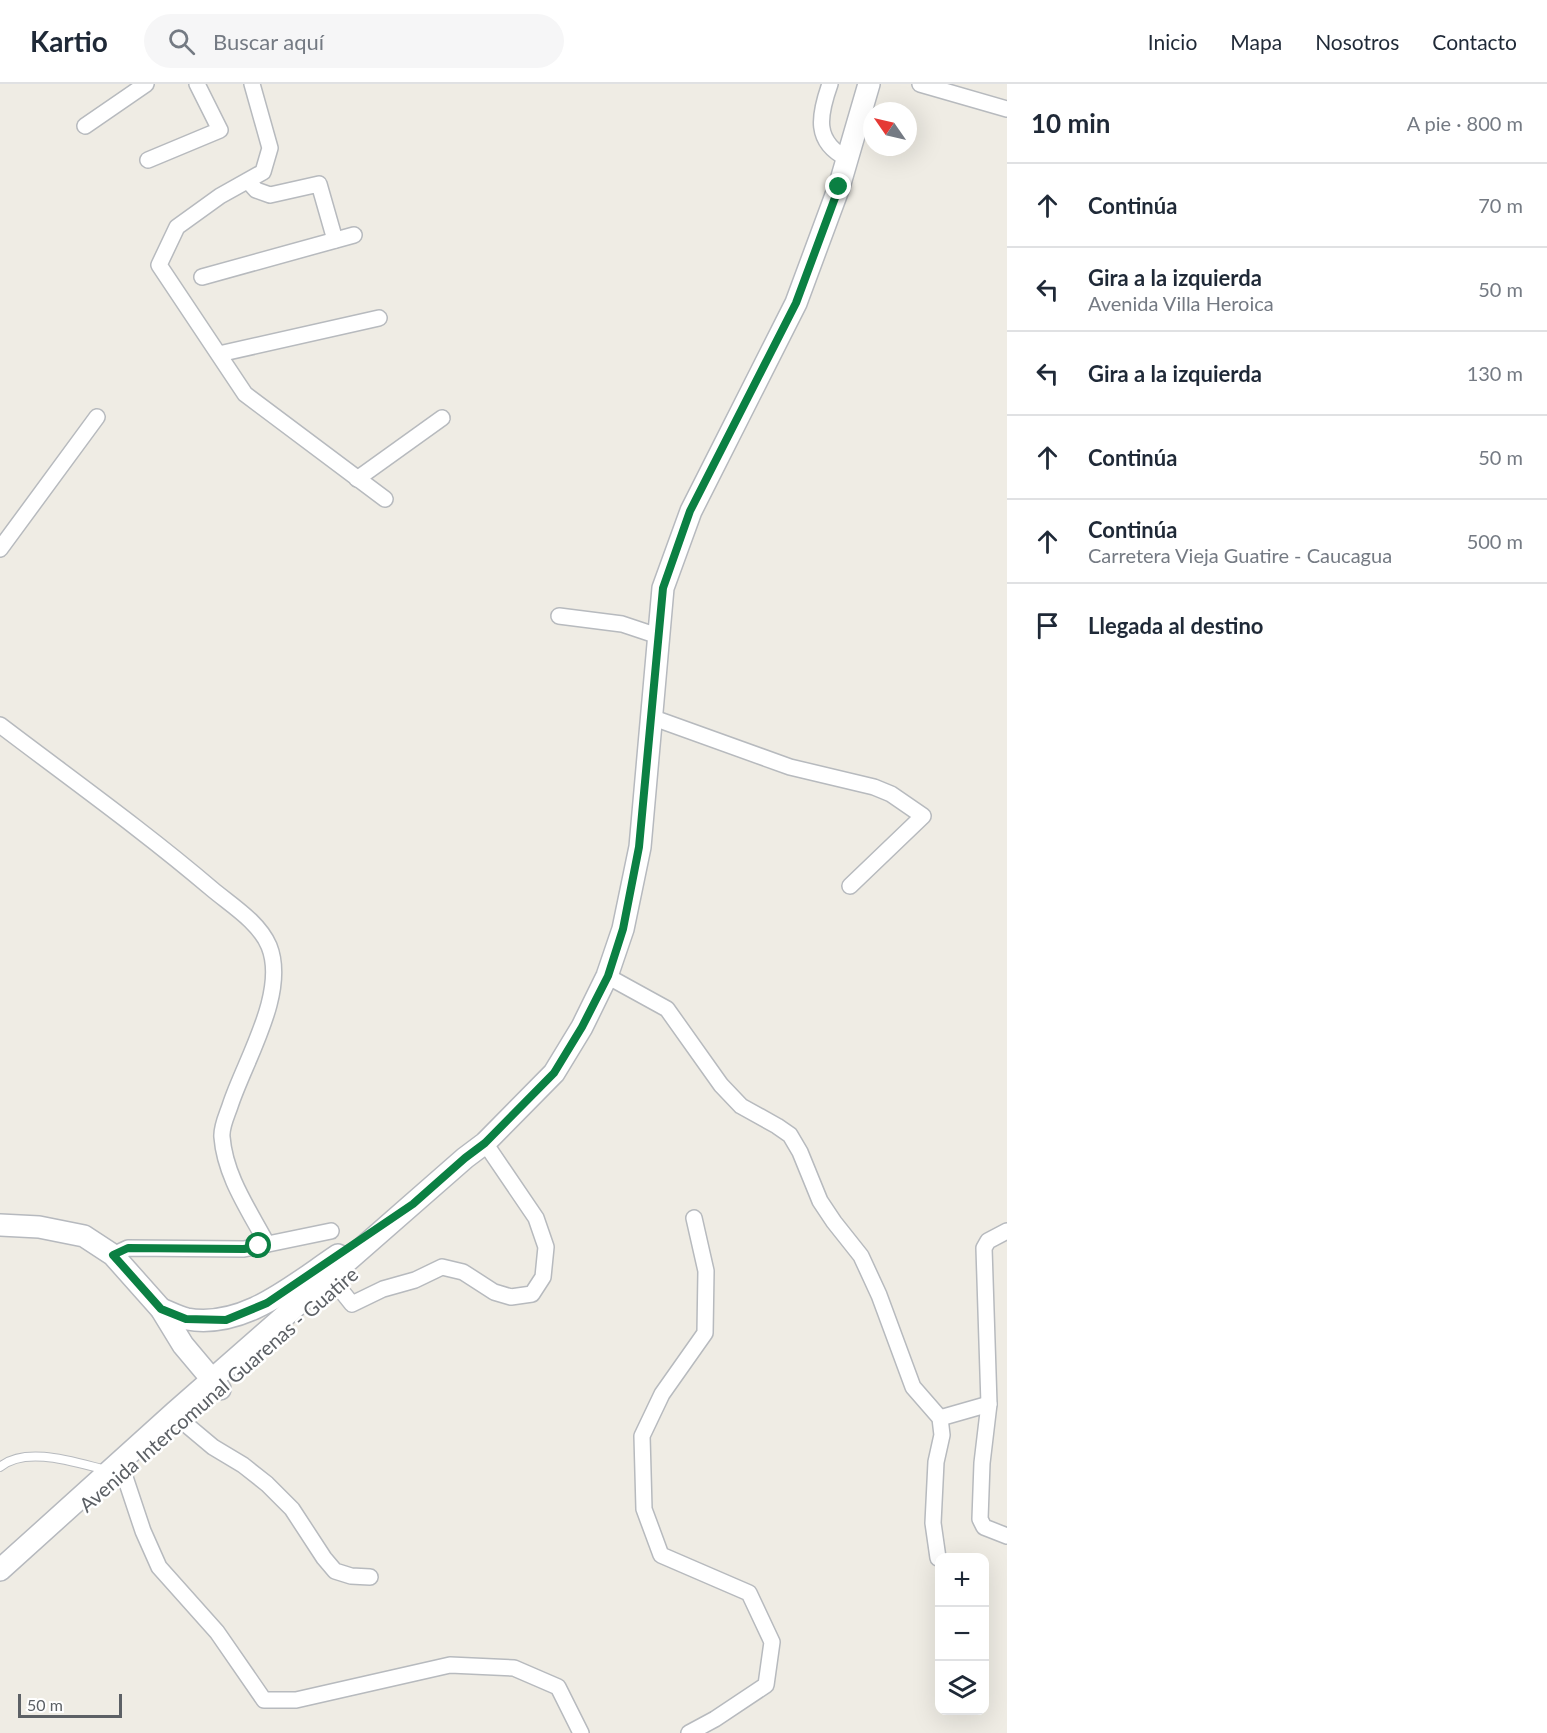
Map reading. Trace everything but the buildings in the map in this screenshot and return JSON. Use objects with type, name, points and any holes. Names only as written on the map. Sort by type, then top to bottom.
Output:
[{"type":"main road","points":[[485,1143],[554,1073],[582,1027],[608,976],[623,929],[639,847],[663,588],[690,511],[796,303],[839,187],[869,84]]},
{"type":"main road","name":"Avenida Intercomunal Guarenas - Guatire","points":[[0,1570],[179,1417],[413,1204],[485,1143]]},
{"type":"main road","name":"Avenida Intercomunal Guarenas - Guatire","points":[[215,1385],[469,1172],[485,1143]]},
{"type":"main road","points":[[161,1309],[186,1319],[226,1320],[267,1303],[413,1204]]},
{"type":"main road","points":[[0,1225],[39,1227],[84,1236],[113,1255],[161,1309],[183,1345],[215,1385]]},
{"type":"main road","points":[[179,1417],[191,1374],[183,1345]]},
{"type":"main road","name":"Avenida Intercomunal Guarenas - Guatire","points":[[0,1582],[117,1471]]},
{"type":"street","points":[[85,126],[146,84]]},
{"type":"street","points":[[148,160],[220,130],[197,84]]},
{"type":"street","points":[[252,84],[270,148],[263,172],[220,196],[177,227],[159,265],[245,394],[386,500]]},
{"type":"street","points":[[830,84],[821,123],[824,140],[836,154],[848,159]]},
{"type":"street","points":[[920,84],[1007,109]]},
{"type":"street","points":[[248,181],[256,190],[270,195],[319,184],[335,240]]},
{"type":"street","points":[[202,277],[354,235]]},
{"type":"street","points":[[219,354],[379,318]]},
{"type":"street","points":[[0,549],[97,417]]},
{"type":"street","points":[[357,479],[442,418]]},
{"type":"street","points":[[559,616],[622,624],[658,636]]},
{"type":"street","points":[[651,717],[790,767],[874,786],[891,794],[924,816],[850,886]]},
{"type":"street","points":[[0,724],[169,852],[258,927],[269,947],[273,972],[271,996],[260,1034],[234,1095],[221,1134],[226,1166],[267,1244]]},
{"type":"street","points":[[608,976],[667,1009],[721,1085],[741,1106],[790,1135],[800,1152],[820,1201],[861,1256],[879,1295],[913,1386],[940,1418],[942,1435],[936,1462],[934,1514],[938,1553]]},
{"type":"street","points":[[336,1284],[352,1304],[383,1289],[415,1280],[442,1267],[463,1272],[494,1292],[511,1297],[532,1294],[543,1277],[546,1247],[536,1218],[485,1143]]},
{"type":"street","points":[[689,1733],[715,1719],[766,1685],[772,1642],[749,1593],[661,1556],[644,1509],[642,1436],[663,1394],[705,1333],[706,1271],[694,1218]]},
{"type":"street","points":[[113,1255],[128,1248],[244,1249],[331,1231]]},
{"type":"street","points":[[1007,1231],[988,1241],[984,1248],[990,1404],[982,1463],[980,1519],[984,1527],[1007,1536]]},
{"type":"street","points":[[940,1418],[990,1404]]},
{"type":"street","points":[[179,1417],[213,1447],[243,1465],[267,1484],[292,1509],[335,1571],[351,1576],[370,1576]]},
{"type":"street","points":[[117,1471],[159,1567],[217,1632],[264,1700],[296,1700],[450,1665],[514,1668],[558,1687],[581,1733]]},
{"type":"lane","points":[[0,1467],[7,1462],[40,1456],[117,1471]]},
{"type":"route","points":[[259,1246],[244,1249],[128,1248],[113,1255],[161,1309],[186,1319],[226,1320],[267,1303],[413,1204],[485,1143],[554,1073],[582,1027],[608,976],[623,929],[639,847],[663,588],[690,511],[796,303],[839,187]]}]
